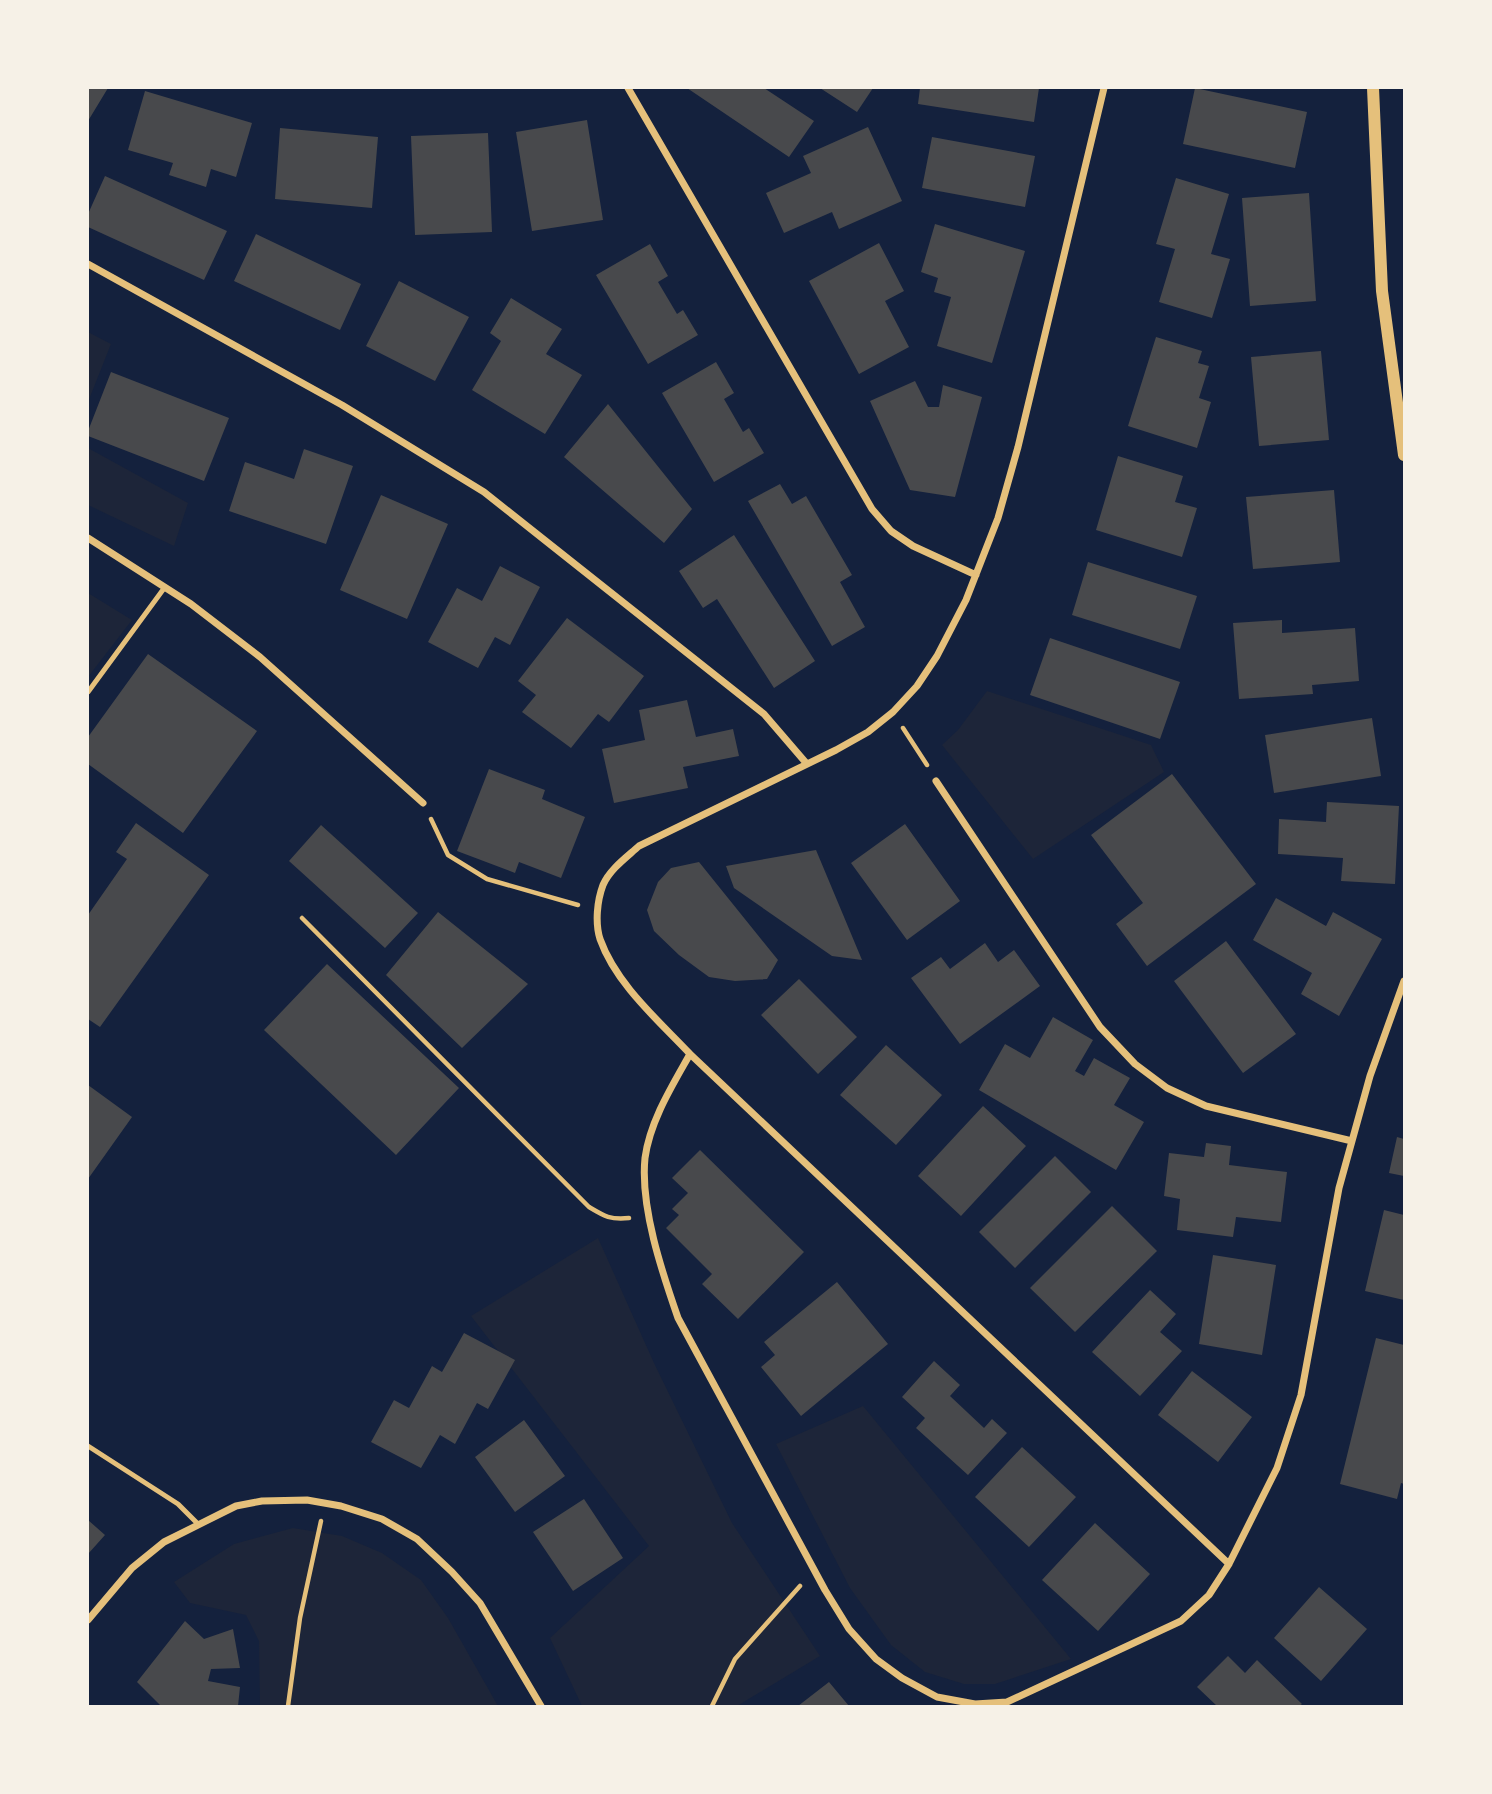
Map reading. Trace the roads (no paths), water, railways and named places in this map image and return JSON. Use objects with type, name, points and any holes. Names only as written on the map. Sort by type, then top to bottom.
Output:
[{"type":"street","points":[[628,88],[873,509],[891,531],[913,546],[976,575]]},
{"type":"street","points":[[1104,88],[1018,447],[998,518],[966,600],[937,656],[917,686],[893,712],[868,732],[639,846],[618,865],[604,884],[597,910],[599,937],[637,999],[690,1054],[1229,1564]]},
{"type":"street","points":[[1373,88],[1382,291],[1405,455]]},
{"type":"street","points":[[88,264],[342,405],[484,492],[764,714],[807,764]]},
{"type":"street","points":[[88,538],[191,604],[260,657],[423,803]]},
{"type":"street","points":[[936,781],[1100,1027],[1135,1064],[1167,1088],[1206,1106],[1352,1141]]},
{"type":"street","points":[[690,1054],[652,1129],[645,1158],[649,1215],[662,1271],[678,1318],[814,1570],[849,1629],[876,1659],[902,1678],[937,1697],[975,1704],[1007,1702],[1181,1621],[1209,1595],[1229,1564],[1277,1468],[1301,1395],[1339,1188],[1370,1076],[1405,981]]},
{"type":"street","points":[[88,1620],[132,1569],[164,1542],[236,1506],[262,1501],[307,1500],[341,1506],[382,1519],[417,1539],[452,1572],[480,1603],[541,1706]]},
{"type":"lane","points":[[88,692],[165,587]]},
{"type":"lane","points":[[88,1446],[178,1504],[198,1524]]}]
